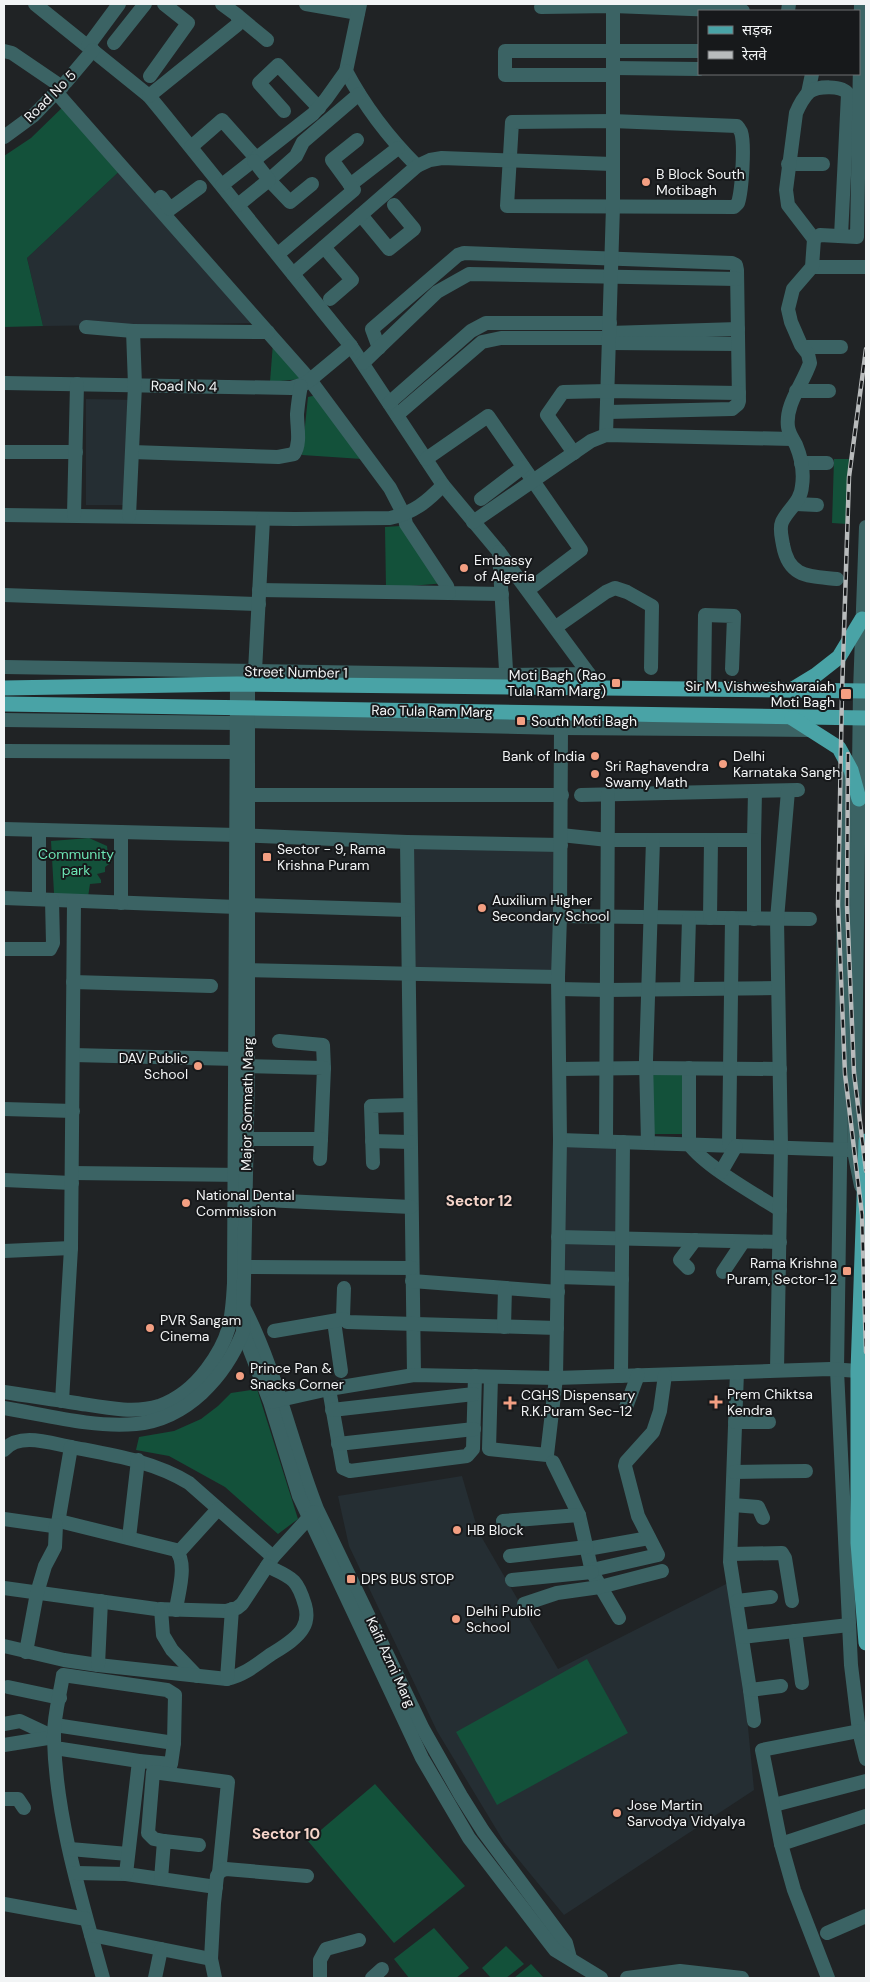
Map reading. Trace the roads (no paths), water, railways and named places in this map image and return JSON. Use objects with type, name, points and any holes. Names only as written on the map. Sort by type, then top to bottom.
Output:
[{"type":"main road","points":[[792,690],[816,675],[839,657],[862,619]]},
{"type":"main road","name":"Rao Tula Ram Marg","points":[[4,688],[247,680],[506,681],[704,689],[863,691]]},
{"type":"main road","name":"Rao Tula Ram Marg","points":[[4,704],[242,715],[791,717],[864,719]]},
{"type":"main road","points":[[791,717],[839,748],[846,760],[862,804]]},
{"type":"main road","points":[[866,1141],[858,1370],[858,1543],[866,1643]]},
{"type":"street","points":[[35,4],[51,9],[90,48],[149,96],[351,346],[443,485],[499,552],[589,674],[506,681],[499,552]]},
{"type":"street","name":"Road No 5","points":[[4,137],[34,115],[59,89],[90,48],[119,4]]},
{"type":"street","points":[[114,44],[145,4]]},
{"type":"street","points":[[150,76],[188,23],[164,4]]},
{"type":"street","points":[[222,4],[266,40]]},
{"type":"street","points":[[222,185],[319,108],[346,71],[359,8],[306,4]]},
{"type":"street","points":[[814,239],[820,235],[857,238],[863,93],[861,4]]},
{"type":"street","points":[[606,435],[613,206],[613,5]]},
{"type":"street","points":[[541,8],[613,5],[721,10]]},
{"type":"street","points":[[149,96],[237,25],[239,22],[238,16]]},
{"type":"street","points":[[4,51],[12,53],[59,89],[69,105],[268,332],[390,488],[404,514],[406,524],[449,593]]},
{"type":"street","points":[[698,51],[505,51],[505,75],[698,69]]},
{"type":"street","points":[[284,111],[259,83],[278,65],[319,108]]},
{"type":"street","points":[[346,71],[359,94],[398,148],[417,166]]},
{"type":"street","points":[[812,75],[808,93],[796,113],[786,190],[788,205],[814,239],[812,267],[793,289],[788,309],[791,322],[808,354],[810,363],[796,391],[788,418],[788,428],[801,463],[803,485],[796,504],[783,521],[781,527],[784,551],[789,565],[801,573],[811,576],[838,579]]},
{"type":"street","points":[[808,93],[819,88],[837,88],[846,90],[848,94],[841,236]]},
{"type":"street","points":[[238,205],[296,156],[300,146],[305,141],[359,94]]},
{"type":"street","points":[[69,105],[73,100],[137,169],[170,209],[200,187]]},
{"type":"street","points":[[191,147],[222,120],[269,180],[290,202],[312,184]]},
{"type":"street","points":[[612,121],[736,126],[741,131],[743,141],[740,197],[738,203],[734,207],[507,206],[512,122],[612,121]]},
{"type":"street","points":[[294,129],[305,141]]},
{"type":"street","points":[[357,140],[332,160],[352,188],[389,249],[414,229],[394,206]]},
{"type":"street","points":[[278,254],[398,148]]},
{"type":"street","points":[[293,274],[417,166],[430,160],[442,158],[612,164]]},
{"type":"street","points":[[788,164],[823,164]]},
{"type":"street","points":[[324,248],[352,280],[330,298]]},
{"type":"street","points":[[379,348],[372,329],[458,255],[464,253],[732,263],[736,265],[738,404],[732,409],[608,412]]},
{"type":"street","points":[[451,261],[460,278]]},
{"type":"street","points":[[812,267],[866,267]]},
{"type":"street","points":[[362,363],[438,292],[469,274],[737,279]]},
{"type":"street","points":[[389,403],[471,331],[486,323],[501,322],[609,334],[738,344]]},
{"type":"street","points":[[86,327],[133,331],[268,332]]},
{"type":"street","points":[[397,415],[479,344],[492,339],[738,329]]},
{"type":"street","points":[[129,516],[135,385],[133,331]]},
{"type":"street","points":[[471,331],[479,344]]},
{"type":"street","points":[[132,452],[278,457],[294,454],[298,437],[297,415],[306,383],[351,346]]},
{"type":"street","points":[[803,347],[841,347]]},
{"type":"street","name":"Road No 4","points":[[4,383],[292,388],[306,383]]},
{"type":"street","points":[[74,516],[77,384]]},
{"type":"street","points":[[796,391],[829,391]]},
{"type":"street","points":[[574,453],[547,414],[563,392],[739,393]]},
{"type":"street","points":[[426,459],[488,416],[581,550],[528,590]]},
{"type":"street","points":[[473,522],[591,441],[606,435],[792,439]]},
{"type":"street","points":[[4,452],[76,452]]},
{"type":"street","points":[[801,463],[827,463]]},
{"type":"street","points":[[481,499],[523,466]]},
{"type":"street","points":[[4,515],[263,519],[390,518],[404,514],[430,499],[443,485]]},
{"type":"street","points":[[796,504],[817,505]]},
{"type":"street","name":"Major Somnath Marg","points":[[4,1392],[113,1408],[159,1406],[171,1401],[198,1380],[218,1353],[225,1341],[230,1326],[240,1176],[242,1062],[242,835],[237,752],[259,597],[263,519]]},
{"type":"street","points":[[851,920],[862,804],[864,719],[862,619],[866,579],[866,527]]},
{"type":"street","points":[[556,627],[606,592],[615,588],[627,592],[652,606],[651,668]]},
{"type":"street","points":[[4,594],[259,597],[449,593],[502,594]]},
{"type":"street","points":[[704,689],[706,615],[734,616],[732,669]]},
{"type":"street","name":"Street Number 1","points":[[4,667],[247,680]]},
{"type":"street","points":[[4,720],[242,715],[561,728],[811,730]]},
{"type":"street","name":"Major Somnath Marg","points":[[242,715],[248,795],[242,835]]},
{"type":"street","points":[[491,1377],[489,1449],[547,1455],[556,1378],[558,1292],[561,728]]},
{"type":"street","points":[[4,751],[237,752]]},
{"type":"street","points":[[846,760],[851,920],[848,1150],[838,1370],[851,1665],[859,1731],[866,1760]]},
{"type":"street","points":[[754,919],[755,791]]},
{"type":"street","points":[[582,795],[793,791],[777,919],[781,1147],[777,1370]]},
{"type":"street","points":[[606,1141],[608,794]]},
{"type":"street","points":[[248,795],[562,795]]},
{"type":"street","points":[[4,829],[242,835],[406,842],[754,840]]},
{"type":"street","points":[[4,949],[50,949],[53,943],[45,899],[39,830]]},
{"type":"street","points":[[121,832],[121,903]]},
{"type":"street","points":[[648,1143],[646,1068],[653,840]]},
{"type":"street","points":[[710,840],[710,918]]},
{"type":"street","points":[[406,842],[414,1375]]},
{"type":"street","points":[[4,898],[121,903],[407,910]]},
{"type":"street","points":[[62,1401],[71,1248],[74,901]]},
{"type":"street","points":[[560,916],[810,919]]},
{"type":"street","points":[[688,989],[689,918]]},
{"type":"street","points":[[721,1172],[733,1146],[730,1069],[732,918]]},
{"type":"street","points":[[243,970],[408,973],[559,983],[607,990],[778,988]]},
{"type":"street","name":"Major Somnath Marg","points":[[7,1410],[107,1425],[151,1422],[178,1410],[210,1385],[228,1362],[243,1332],[246,1200],[240,1176],[247,1139],[242,1062],[224,986],[243,970]]},
{"type":"street","points":[[73,982],[224,986]]},
{"type":"street","points":[[280,1041],[322,1044],[324,1068],[320,1159]]},
{"type":"street","points":[[73,1055],[242,1062],[324,1068]]},
{"type":"street","points":[[689,1068],[689,1144],[695,1152],[721,1172],[780,1210]]},
{"type":"street","points":[[560,1069],[780,1069]]},
{"type":"street","points":[[373,1163],[371,1106],[410,1105]]},
{"type":"street","points":[[4,1109],[73,1111]]},
{"type":"street","points":[[247,1139],[321,1138]]},
{"type":"street","points":[[560,1140],[848,1150]]},
{"type":"street","points":[[372,1141],[410,1142]]},
{"type":"street","points":[[621,1376],[623,1142]]},
{"type":"street","points":[[848,1150],[864,1199]]},
{"type":"street","points":[[4,1180],[240,1176]]},
{"type":"street","points":[[246,1200],[411,1207]]},
{"type":"street","points":[[558,1237],[780,1242]]},
{"type":"street","points":[[688,1268],[680,1260],[695,1240]]},
{"type":"street","points":[[723,1272],[743,1242]]},
{"type":"street","points":[[4,1251],[71,1248]]},
{"type":"street","points":[[245,1267],[412,1274],[505,1288],[558,1292]]},
{"type":"street","points":[[558,1277],[622,1278]]},
{"type":"street","points":[[341,1371],[339,1320],[344,1288]]},
{"type":"street","points":[[504,1327],[505,1288]]},
{"type":"street","points":[[244,1308],[257,1334],[274,1401],[313,1513],[393,1699],[445,1799],[469,1838],[536,1928],[555,1950],[601,1978]]},
{"type":"street","points":[[274,1331],[339,1320],[414,1325],[557,1328]]},
{"type":"street","points":[[243,1332],[274,1401]]},
{"type":"street","points":[[274,1401],[414,1375],[556,1378],[777,1370],[858,1370]]},
{"type":"street","points":[[737,1372],[731,1554],[754,1721]]},
{"type":"street","points":[[512,1580],[592,1571],[658,1555],[638,1516],[625,1466],[626,1462],[652,1432],[660,1410],[665,1374]]},
{"type":"street","points":[[626,1407],[638,1375]]},
{"type":"street","points":[[329,1390],[343,1468],[350,1471],[467,1456],[473,1449],[475,1376]]},
{"type":"street","points":[[332,1410],[474,1394]]},
{"type":"street","points":[[736,1422],[769,1422]]},
{"type":"street","points":[[338,1444],[474,1429]]},
{"type":"street","points":[[4,1450],[18,1440],[71,1447],[138,1460],[182,1479],[218,1509],[300,1588],[306,1609],[304,1627],[296,1636],[249,1671],[227,1679],[98,1665],[26,1652],[4,1646]]},
{"type":"street","points":[[26,1652],[36,1593],[45,1566],[55,1547],[57,1523],[71,1447]]},
{"type":"street","points":[[129,1538],[138,1460]]},
{"type":"street","points":[[553,1462],[579,1515],[592,1571],[619,1618]]},
{"type":"street","points":[[734,1472],[806,1471]]},
{"type":"street","points":[[732,1505],[758,1507],[763,1518]]},
{"type":"street","points":[[178,1553],[218,1509]]},
{"type":"street","points":[[4,1588],[161,1609],[232,1610],[242,1604],[270,1561],[313,1513]]},
{"type":"street","points":[[503,1521],[579,1515]]},
{"type":"street","points":[[4,1519],[29,1524],[57,1523],[176,1550],[182,1567],[176,1610]]},
{"type":"street","points":[[510,1556],[587,1548],[649,1538]]},
{"type":"street","points":[[731,1554],[780,1553],[784,1555],[792,1601]]},
{"type":"street","points":[[524,1604],[556,1593],[600,1587],[662,1570]]},
{"type":"street","points":[[736,1601],[771,1597]]},
{"type":"street","points":[[98,1665],[101,1601]]},
{"type":"street","points":[[161,1609],[163,1634],[172,1650],[197,1676]]},
{"type":"street","points":[[227,1679],[232,1610]]},
{"type":"street","points":[[742,1637],[849,1625]]},
{"type":"street","points":[[795,1631],[802,1683]]},
{"type":"street","points":[[4,1724],[20,1721],[55,1737],[139,1762],[171,1764],[176,1697],[170,1691],[63,1675],[55,1737],[58,1786],[86,1919],[103,1978]]},
{"type":"street","points":[[750,1690],[780,1686]]},
{"type":"street","points":[[8,1687],[60,1698]]},
{"type":"street","points":[[828,1978],[794,1890],[781,1844],[762,1750],[859,1731]]},
{"type":"street","points":[[4,1745],[55,1737],[174,1743]]},
{"type":"street","points":[[126,1874],[139,1762]]},
{"type":"street","points":[[199,1845],[154,1839],[148,1833],[153,1772],[228,1782],[216,1887],[211,1960],[215,1978]]},
{"type":"street","points":[[774,1805],[866,1781]]},
{"type":"street","points":[[4,1799],[18,1799],[24,1808]]},
{"type":"street","points":[[781,1844],[866,1816]]},
{"type":"street","points":[[161,1879],[164,1841]]},
{"type":"street","points":[[70,1849],[128,1854]]},
{"type":"street","points":[[219,1873],[226,1869],[308,1876]]},
{"type":"street","points":[[76,1873],[126,1874],[216,1887]]},
{"type":"street","points":[[4,1904],[86,1919]]},
{"type":"street","points":[[826,1933],[866,1916]]},
{"type":"street","points":[[91,1935],[211,1960]]},
{"type":"street","points":[[320,1978],[320,1960],[326,1949],[359,1940]]},
{"type":"street","points":[[155,1978],[160,1949]]},
{"type":"street","points":[[628,1978],[680,1971],[742,1978]]},
{"type":"railway","points":[[866,349],[849,477],[838,905],[845,1074],[862,1215],[866,1352]]},
{"type":"railway","points":[[848,754],[847,905],[854,1073],[866,1171]]},
{"type":"place","name":"B Block South Motibagh","points":[[646,182]]},
{"type":"place","name":"Embassy of Algeria","points":[[464,568]]},
{"type":"place","name":"Moti Bagh (Rao Tula Ram Marg)","points":[[616,683]]},
{"type":"place","name":"Sir M. Vishweshwaraiah Moti Bagh","points":[[846,694]]},
{"type":"place","name":"South Moti Bagh","points":[[521,721]]},
{"type":"place","name":"Bank of India","points":[[595,756]]},
{"type":"place","name":"Delhi Karnataka Sangh","points":[[723,764]]},
{"type":"place","name":"Sri Raghavendra Swamy Math","points":[[595,774]]},
{"type":"place","name":"Sector - 9, Rama Krishna Puram","points":[[267,857]]},
{"type":"place","name":"Auxilium Higher Secondary School","points":[[482,908]]},
{"type":"place","name":"DAV Public School","points":[[198,1066]]},
{"type":"place","name":"National Dental Commission","points":[[186,1203]]},
{"type":"place","name":"Rama Krishna Puram, Sector-12","points":[[847,1271]]},
{"type":"place","name":"PVR Sangam Cinema","points":[[150,1328]]},
{"type":"place","name":"Prince Pan & Snacks Corner","points":[[240,1376]]},
{"type":"place","name":"Prem Chiktsa Kendra","points":[[716,1402]]},
{"type":"place","name":"CGHS Dispensary R.K.Puram Sec-12","points":[[510,1403]]},
{"type":"place","name":"HB Block","points":[[457,1530]]},
{"type":"place","name":"DPS BUS STOP","points":[[351,1579]]},
{"type":"place","name":"Delhi Public School","points":[[456,1619]]},
{"type":"place","name":"Jose Martin Sarvodya Vidyalya","points":[[617,1813]]},
{"type":"district","name":"Sector 12","points":[[479,1201]]},
{"type":"district","name":"Sector 10","points":[[286,1834]]},
{"type":"park label","name":"Community park","points":[[76,862]]}]
